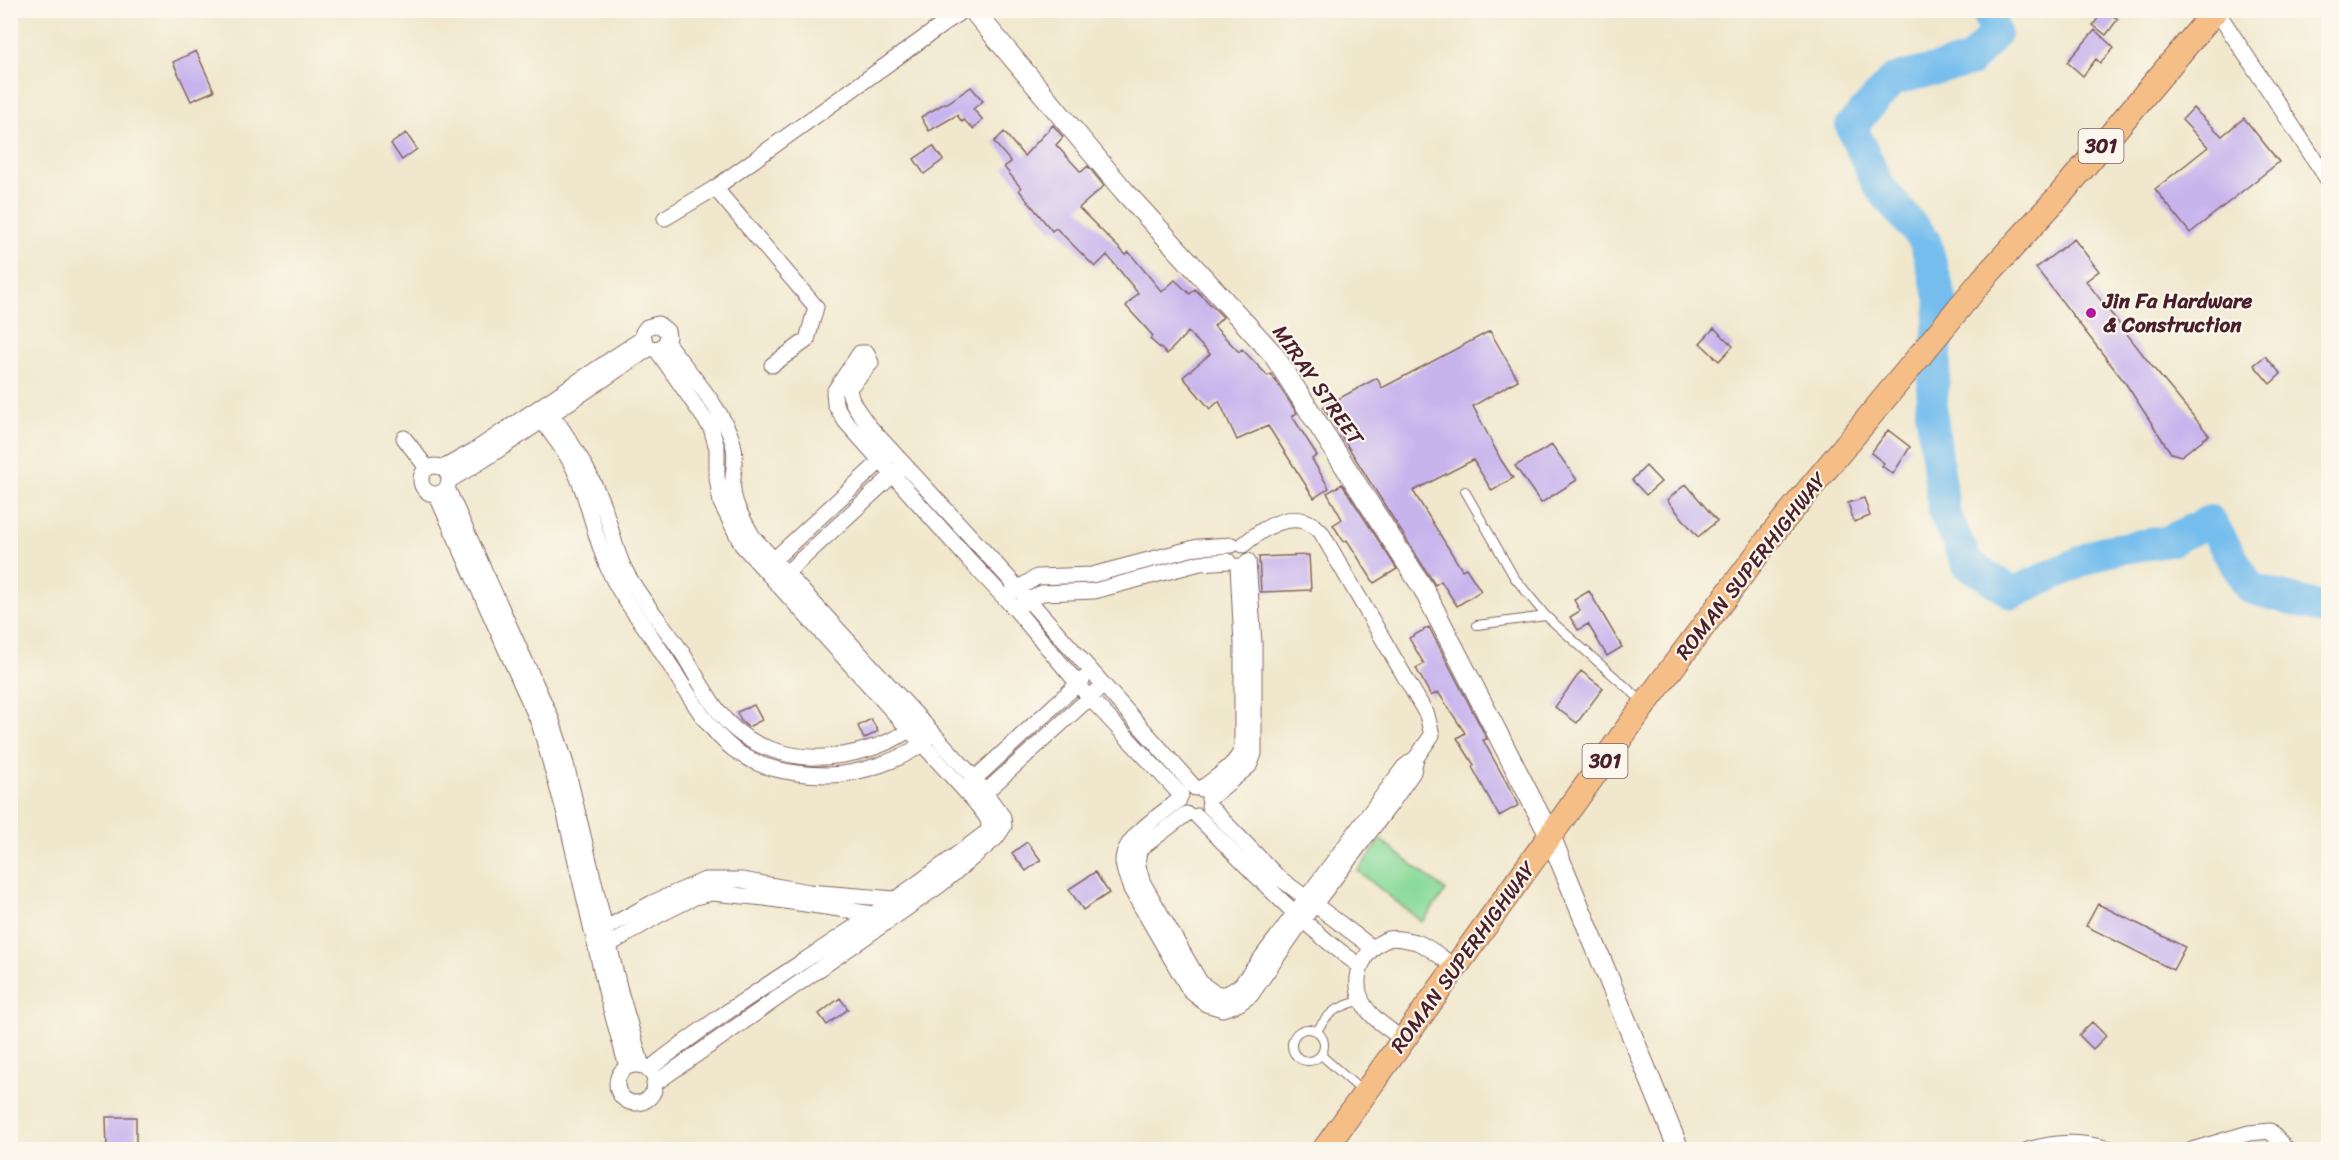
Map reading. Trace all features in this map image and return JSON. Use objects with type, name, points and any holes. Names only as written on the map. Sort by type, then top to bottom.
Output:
[{"type":"main road","name":"ROMAN SUPERHIGHWAY","points":[[1324,1149],[1402,1039],[1551,838],[1645,704],[1774,532],[1983,279],[2061,194],[2216,10]]},
{"type":"street","points":[[665,218],[716,188],[963,10]]},
{"type":"street","name":"MIRAY STREET","points":[[973,10],[1124,191],[1273,354],[1423,588],[1551,838],[1679,1149]]},
{"type":"street","points":[[2216,10],[2328,180]]},
{"type":"street","points":[[716,188],[816,307],[807,340],[772,364]]},
{"type":"street","points":[[444,483],[475,450],[588,383],[654,345],[687,380],[717,425],[717,477],[739,510],[769,564],[880,686],[921,719],[933,732],[980,797],[989,821],[992,835],[935,879],[639,1068],[618,1078],[619,1092],[629,1102],[643,1101],[649,1097],[654,1084],[653,1076],[639,1068],[603,949],[579,844],[545,721],[457,524],[444,483],[432,465],[427,468],[421,478],[425,490],[444,483],[485,459],[546,417],[588,383]]},
{"type":"street","points":[[1360,966],[1298,917],[1194,801],[1105,684],[891,451],[852,404],[849,388],[871,363],[867,353],[860,353],[834,392],[835,404],[845,420],[880,462],[1016,610],[1089,697],[1194,801],[1265,865],[1373,948]]},
{"type":"street","points":[[546,417],[575,458],[597,540],[658,631],[693,671],[711,703],[737,734],[789,763],[818,774],[858,771],[884,762],[921,745],[933,732]]},
{"type":"street","points":[[404,438],[427,468]]},
{"type":"street","points":[[769,564],[891,451]]},
{"type":"street","points":[[781,578],[904,464]]},
{"type":"street","points":[[852,487],[864,501]]},
{"type":"street","points":[[1004,598],[1017,587],[1037,577],[1112,571],[1198,548],[1238,545],[1248,549],[1238,563],[1248,644],[1248,724],[1245,761],[1194,801],[1130,841],[1124,852],[1130,862],[1131,889],[1171,944],[1190,991],[1209,998],[1223,1009],[1238,1004],[1251,995],[1262,967],[1387,801],[1404,767],[1416,758],[1432,735],[1427,715],[1321,532],[1313,524],[1305,520],[1287,520],[1263,530],[1238,545]]},
{"type":"street","points":[[807,529],[819,543]]},
{"type":"street","points":[[969,560],[981,548]]},
{"type":"street","points":[[1016,610],[1028,599],[1042,593],[1116,586],[1200,563],[1238,563]]},
{"type":"street","points":[[1076,575],[1077,591]]},
{"type":"street","points":[[658,631],[698,712],[712,730],[746,758],[789,763],[853,754],[872,748],[909,730],[921,719]]},
{"type":"street","points":[[969,784],[1092,670]]},
{"type":"street","points":[[980,797],[1105,684]]},
{"type":"street","points":[[880,686],[921,745],[969,784]]},
{"type":"street","points":[[698,712],[711,703]]},
{"type":"street","points":[[1045,713],[1057,726]]},
{"type":"street","points":[[746,758],[754,744]]},
{"type":"street","points":[[1008,747],[1019,760]]},
{"type":"street","points":[[654,1084],[753,1016],[881,914],[895,899],[935,879]]},
{"type":"street","points":[[599,932],[693,891],[766,892],[808,898],[881,914]]},
{"type":"street","points":[[603,949],[693,891]]},
{"type":"street","points":[[808,898],[895,899]]},
{"type":"street","points":[[1335,948],[1349,930]]},
{"type":"street","points":[[1402,1039],[1371,1016],[1362,1000],[1358,985],[1360,966],[1373,948],[1390,938],[1418,943],[1455,967]]},
{"type":"street","points":[[744,1000],[753,1016]]},
{"type":"street","points":[[2192,1149],[2249,1133],[2270,1131],[2287,1149]]},
{"type":"street","points":[[2028,1149],[2066,1143],[2094,1144],[2115,1149]]},
{"type":"lane","points":[[1465,491],[1514,577],[1546,616],[1645,704]]},
{"type":"lane","points":[[1477,625],[1546,616]]},
{"type":"lane","points":[[1317,1030],[1325,1016],[1336,1008],[1362,1000]]},
{"type":"lane","points":[[1304,1029],[1317,1030],[1324,1042],[1321,1055],[1316,1059],[1305,1061],[1295,1054],[1292,1043],[1298,1032],[1304,1029]]},
{"type":"lane","points":[[1321,1055],[1364,1093]]},
{"type":"green space","points":[[1381,840],[1446,891],[1422,922],[1358,871]]},
{"type":"building","points":[[2104,10],[2118,19],[2106,35],[2093,25]]},
{"type":"building","points":[[2095,30],[2114,48],[2100,63],[2096,59],[2083,76],[2067,62]]},
{"type":"building","points":[[196,51],[214,91],[191,101],[173,62]]},
{"type":"building","points":[[971,87],[983,101],[973,109],[983,120],[973,129],[964,120],[962,122],[957,115],[929,131],[921,117]]},
{"type":"building","points":[[2193,108],[2222,136],[2244,118],[2279,162],[2190,233],[2155,189],[2208,147],[2182,120]]},
{"type":"building","points":[[1053,125],[1063,137],[1056,145],[1081,172],[1088,166],[1104,186],[1079,208],[1126,255],[1129,252],[1162,292],[1175,280],[1190,294],[1195,289],[1223,317],[1214,326],[1239,352],[1242,349],[1268,376],[1271,374],[1297,413],[1292,416],[1317,455],[1312,459],[1329,488],[1314,498],[1268,426],[1237,440],[1219,401],[1210,409],[1183,377],[1210,354],[1188,332],[1167,354],[1150,339],[1153,336],[1126,306],[1138,293],[1107,255],[1095,267],[1056,228],[1052,231],[1019,190],[1021,188],[1004,167],[1011,162],[994,142],[1004,132],[1024,156]]},
{"type":"building","points":[[406,133],[417,149],[402,160],[391,144]]},
{"type":"building","points":[[933,146],[943,160],[924,174],[914,159]]},
{"type":"building","points":[[2074,239],[2099,271],[2086,281],[2209,435],[2181,456],[2171,453],[2126,384],[2036,268]]},
{"type":"building","points":[[1714,328],[1733,346],[1719,361],[1700,343]]},
{"type":"building","points":[[1490,331],[1518,380],[1473,406],[1513,478],[1492,491],[1473,460],[1413,491],[1462,570],[1466,568],[1481,591],[1457,606],[1441,581],[1435,585],[1323,407],[1377,378],[1382,388]]},
{"type":"building","points":[[2265,356],[2281,374],[2270,384],[2254,365]]},
{"type":"building","points":[[1888,430],[1910,447],[1893,474],[1882,466],[1884,463],[1871,453]]},
{"type":"building","points":[[1552,445],[1577,480],[1541,503],[1515,466]]},
{"type":"building","points":[[1646,466],[1661,482],[1646,495],[1632,480]]},
{"type":"building","points":[[1342,484],[1397,569],[1374,583],[1347,540],[1344,542],[1333,525],[1342,519],[1327,493]]},
{"type":"building","points":[[1686,484],[1717,521],[1698,537],[1667,500]]},
{"type":"building","points":[[1864,498],[1870,516],[1854,522],[1848,503]]},
{"type":"building","points":[[1309,555],[1311,590],[1261,592],[1259,557]]},
{"type":"building","points":[[1589,591],[1622,647],[1607,656],[1588,624],[1578,630],[1570,617],[1580,611],[1574,600]]},
{"type":"building","points":[[1429,627],[1487,739],[1483,740],[1519,805],[1499,816],[1472,767],[1474,765],[1457,738],[1465,733],[1438,692],[1431,696],[1416,668],[1424,664],[1409,638]]},
{"type":"building","points":[[1581,671],[1603,688],[1577,723],[1555,707]]},
{"type":"building","points":[[754,705],[762,720],[748,727],[741,721],[737,712]]},
{"type":"building","points":[[871,719],[878,731],[864,739],[858,726]]},
{"type":"building","points":[[1027,842],[1041,860],[1026,871],[1012,853]]},
{"type":"building","points":[[1095,872],[1109,893],[1083,910],[1069,889]]},
{"type":"building","points":[[2098,904],[2185,947],[2173,970],[2086,926]]},
{"type":"building","points":[[840,998],[848,1009],[827,1025],[819,1014]]},
{"type":"building","points":[[2092,1022],[2106,1036],[2093,1049],[2079,1035]]},
{"type":"building","points":[[106,1117],[136,1117],[136,1149],[107,1149]]},
{"type":"waterway","points":[[1987,10],[1995,33],[1970,61],[1893,80],[1851,126],[1878,185],[1925,241],[1941,299],[1931,410],[1944,512],[1967,563],[2013,593],[2104,551],[2169,541],[2210,521],[2250,588],[2328,610]]},
{"type":"place","name":"Jin Fa Hardware & Construction","points":[[2091,313]]}]
